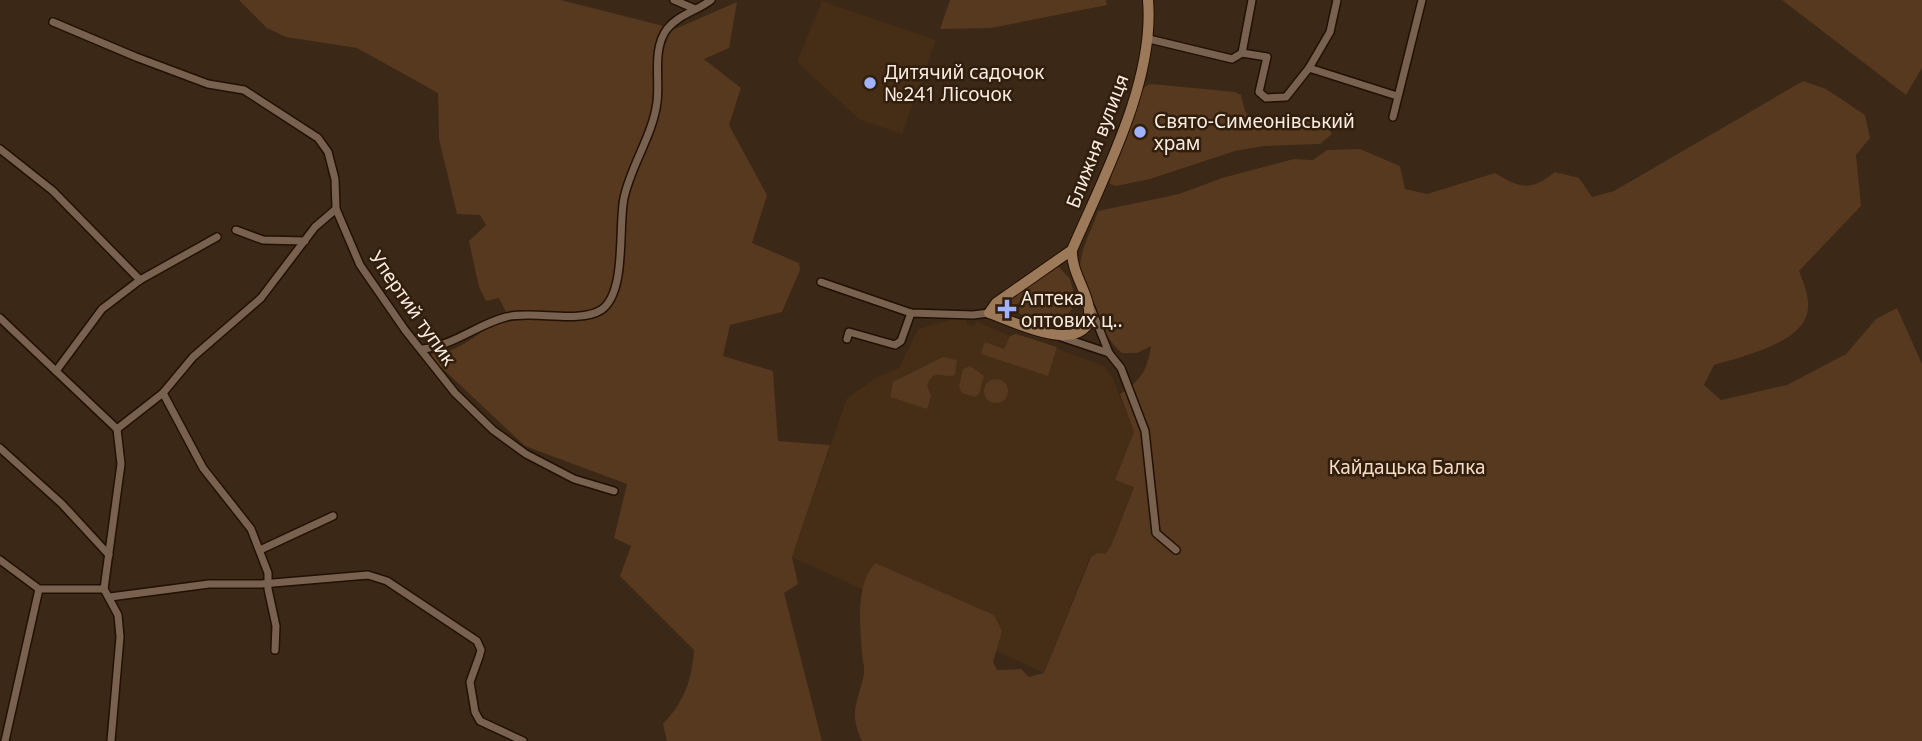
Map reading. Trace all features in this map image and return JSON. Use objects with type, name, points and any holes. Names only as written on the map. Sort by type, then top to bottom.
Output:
[{"type":"street","points":[[674,0],[695,9]]},
{"type":"street","points":[[422,349],[440,348],[508,317],[589,315],[608,303],[614,295],[624,198],[657,104],[659,45],[667,29],[685,13],[711,0]]},
{"type":"street","name":"Ближня вулиця","points":[[1072,250],[1135,99],[1149,39],[1148,0]]},
{"type":"street","points":[[1242,53],[1252,0]]},
{"type":"street","points":[[1149,39],[1231,59],[1242,53],[1266,57],[1259,92],[1266,98],[1286,97],[1309,68],[1329,32],[1337,0]]},
{"type":"street","points":[[1393,117],[1422,0]]},
{"type":"street","name":"Упертий тупик","points":[[53,22],[160,66],[208,83],[244,90],[318,138],[328,152],[335,179],[336,209],[360,265],[405,330],[455,393],[493,430],[568,476],[614,491]]},
{"type":"street","points":[[1309,68],[1397,96]]},
{"type":"street","points":[[0,149],[52,191],[140,280]]},
{"type":"street","points":[[117,429],[163,393],[193,357],[261,298],[315,227],[336,209]]},
{"type":"street","points":[[236,230],[263,240],[305,242]]},
{"type":"street","points":[[55,371],[102,309],[140,280],[216,237]]},
{"type":"street","points":[[989,313],[996,303],[1072,250],[1075,274],[1109,353],[1121,368],[1140,414],[1156,533],[1177,550]]},
{"type":"street","points":[[821,282],[911,313],[989,313],[1109,353]]},
{"type":"street","points":[[1061,337],[1086,328],[1090,316],[1088,299]]},
{"type":"street","points":[[846,339],[849,332],[895,345],[901,341],[911,313]]},
{"type":"street","points":[[0,318],[117,429],[121,464],[104,589],[118,615],[120,637],[111,741]]},
{"type":"street","points":[[163,393],[203,468],[238,509],[260,550],[269,582],[276,626],[275,650]]},
{"type":"street","points":[[0,447],[62,504],[108,555]]},
{"type":"street","points":[[260,550],[333,516]]},
{"type":"street","points":[[0,559],[39,589],[104,589]]},
{"type":"street","points":[[110,597],[209,584],[368,575],[387,580],[477,642],[481,650],[470,682],[475,712],[480,721],[523,741]]},
{"type":"street","points":[[5,741],[39,589]]},
{"type":"shaded area","name":"Дитячий садочок №241 Лісочок","points":[[822,1],[936,40],[902,134],[860,120],[797,62]]},
{"type":"shaded area","points":[[959,317],[966,319],[967,325],[974,326],[977,321],[1010,336],[1035,340],[1104,366],[1112,376],[1134,432],[1116,480],[1134,486],[1111,546],[1105,554],[1090,557],[1044,673],[792,557],[847,398],[877,377],[899,368],[918,329]]},
{"type":"green space","points":[[239,0],[561,0],[675,29],[737,2],[729,48],[704,59],[741,88],[729,125],[767,195],[752,243],[799,263],[800,270],[782,312],[730,325],[723,356],[773,371],[778,441],[830,445],[792,557],[798,584],[784,593],[822,741],[667,741],[663,724],[686,690],[694,650],[620,576],[631,546],[614,538],[627,484],[525,446],[430,358],[432,354],[462,345],[506,312],[499,298],[486,301],[479,287],[469,241],[486,225],[480,215],[457,214],[439,139],[438,93],[357,48],[286,37],[267,28]]},
{"type":"green space","points":[[950,0],[1106,0],[1107,5],[991,28],[940,29]]},
{"type":"green space","points":[[1782,0],[1922,0],[1922,68],[1906,95]]},
{"type":"green space","name":"Кайдацька Балка","points":[[1803,81],[1826,89],[1865,115],[1870,138],[1856,155],[1861,206],[1799,271],[1808,303],[1802,324],[1793,334],[1768,348],[1714,365],[1704,385],[1721,400],[1787,385],[1846,354],[1876,319],[1897,308],[1922,364],[1922,741],[862,741],[855,714],[864,671],[860,605],[864,583],[875,563],[994,615],[1002,631],[993,662],[997,670],[1021,669],[1029,677],[1044,673],[1091,557],[1098,553],[1105,554],[1111,546],[1134,487],[1115,480],[1134,432],[1120,394],[1142,374],[1151,346],[1137,353],[1122,353],[1101,326],[1084,290],[1081,262],[1098,211],[1179,194],[1222,178],[1294,159],[1313,160],[1327,150],[1360,149],[1400,166],[1405,189],[1427,194],[1495,173],[1526,186],[1555,172],[1579,178],[1592,197],[1614,191]]},
{"type":"green space","points":[[1152,84],[1235,92],[1241,95],[1249,116],[1327,124],[1332,134],[1320,144],[1264,146],[1235,151],[1150,179],[1116,186],[1110,184],[1135,106],[1143,89]]},
{"type":"green space","points":[[1058,266],[1070,279],[1076,301],[1065,321],[1048,322],[1006,310],[1003,306],[1007,300]]},
{"type":"green space","points":[[1016,334],[1057,347],[1048,376],[981,354],[985,342],[1004,349],[1010,336]]},
{"type":"green space","points":[[943,357],[957,360],[955,375],[933,376],[927,385],[931,396],[927,409],[890,397],[893,382]]},
{"type":"green space","points":[[970,366],[984,376],[979,394],[975,397],[962,393],[959,387],[963,369]]},
{"type":"green space","points":[[996,379],[1005,382],[1008,391],[1005,400],[996,403],[987,400],[984,391],[987,382]]},
{"type":"place","name":"Дитячий садочок №241 Лісочок","points":[[870,83]]},
{"type":"place","name":"Свято-Симеонівський храм","points":[[1140,132]]},
{"type":"place","name":"Аптека оптових ц‥","points":[[1007,309]]}]
